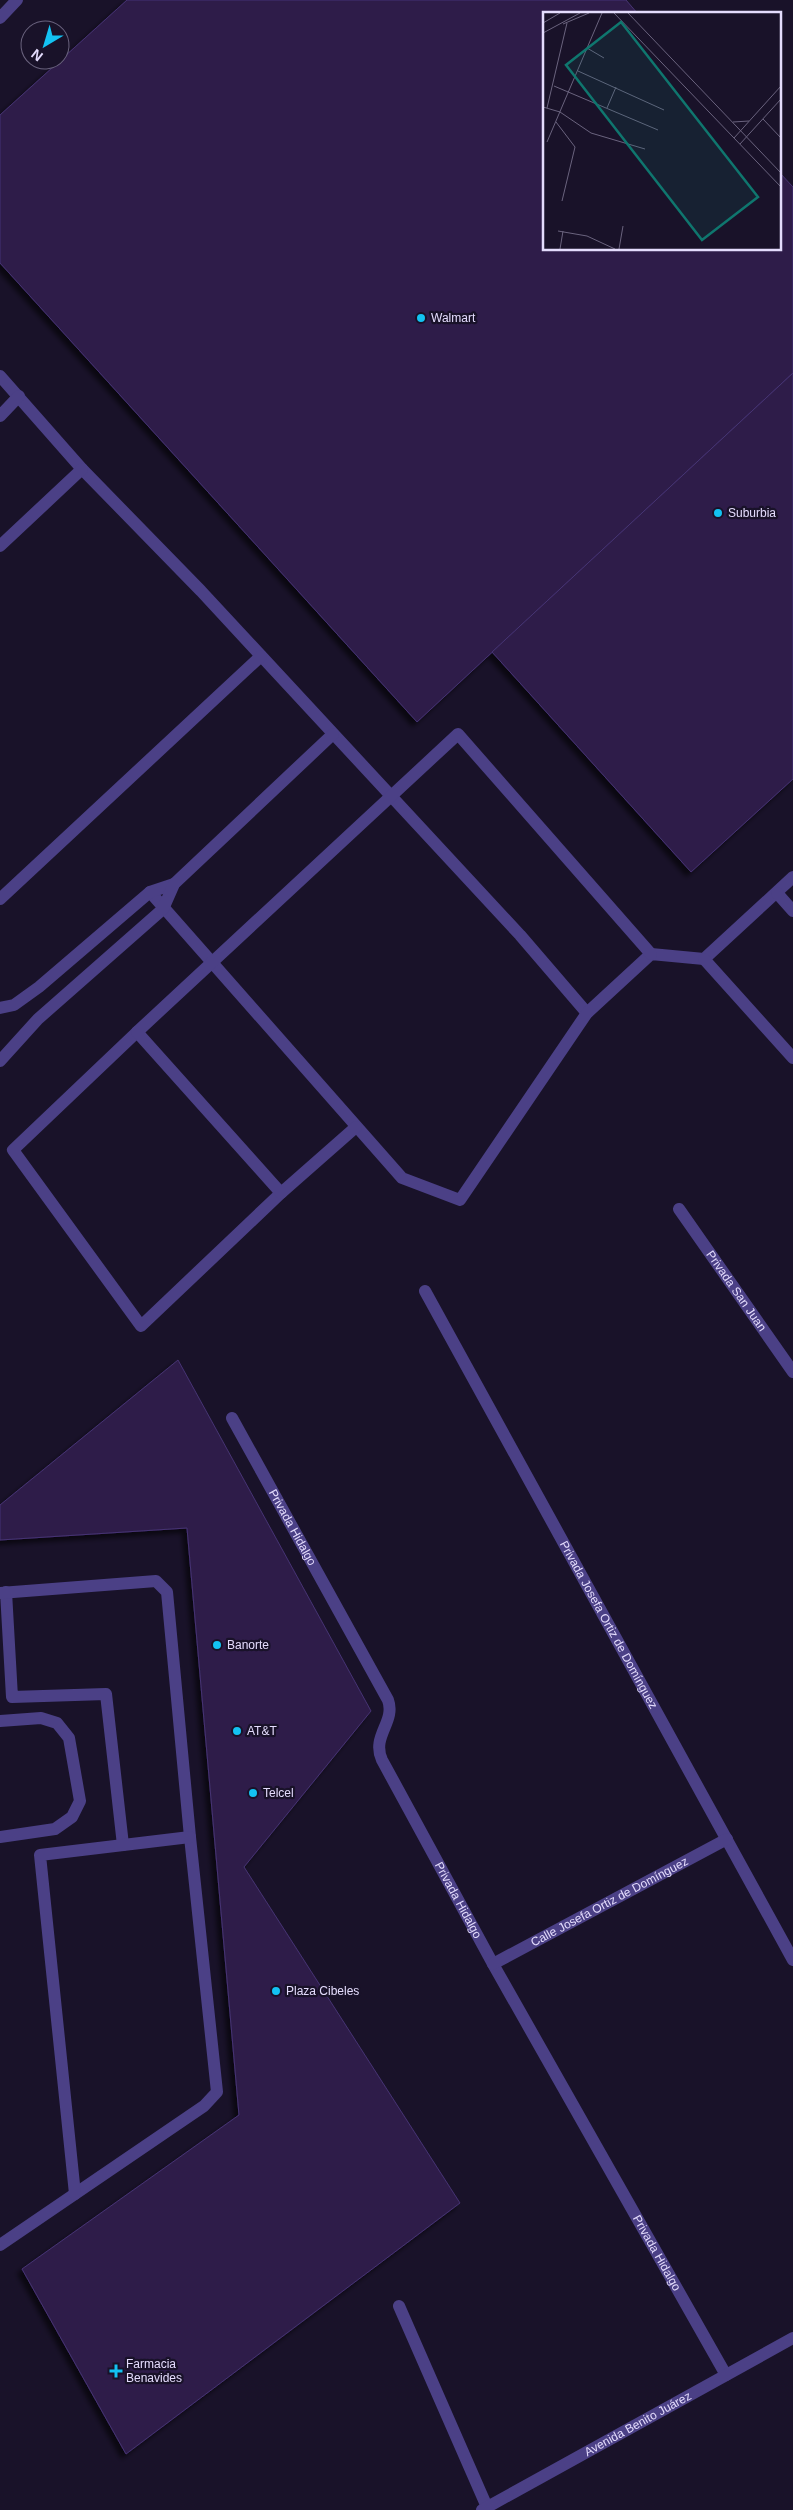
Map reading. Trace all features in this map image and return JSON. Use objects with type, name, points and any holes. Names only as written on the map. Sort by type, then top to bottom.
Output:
[{"type":"street","points":[[0,18],[17,0]]},
{"type":"street","points":[[0,376],[82,469],[261,656],[520,935],[587,1014]]},
{"type":"street","points":[[0,416],[19,396]]},
{"type":"street","points":[[0,546],[82,469]]},
{"type":"street","points":[[0,898],[261,656]]},
{"type":"street","points":[[0,1061],[38,1019],[163,909],[174,884],[333,734]]},
{"type":"street","points":[[356,1127],[281,1193],[141,1326],[14,1150],[136,1032],[458,734],[651,954],[704,959],[793,1058]]},
{"type":"street","points":[[704,959],[793,877]]},
{"type":"street","points":[[0,1008],[14,1005],[39,987],[150,892],[174,884]]},
{"type":"street","points":[[150,892],[402,1178],[460,1200],[587,1014],[651,954]]},
{"type":"street","points":[[777,893],[793,911]]},
{"type":"street","points":[[136,1032],[281,1193]]},
{"type":"street","name":"Privada San Juan","points":[[679,1210],[793,1372]]},
{"type":"street","name":"Privada Josefa Ortiz de Domínguez","points":[[426,1290],[793,1960]]},
{"type":"street","name":"Privada Hidalgo","points":[[232,1418],[385,1694],[390,1706],[378,1743],[380,1754],[493,1964],[726,2375]]},
{"type":"street","points":[[0,2245],[204,2106],[217,2092],[190,1837],[168,1592],[156,1581],[3,1593],[12,1697],[106,1694],[123,1845]]},
{"type":"street","points":[[0,1721],[41,1718],[58,1723],[69,1738],[80,1801],[72,1817],[55,1829],[0,1837]]},
{"type":"street","points":[[75,2194],[40,1855],[190,1837]]},
{"type":"street","name":"Calle Josefa Ortiz de Domínguez","points":[[493,1964],[727,1839]]},
{"type":"street","points":[[399,2306],[484,2509]]},
{"type":"street","name":"Avenida Benito Juárez","points":[[484,2509],[793,2338]]},
{"type":"building","name":"Walmart","points":[[127,0],[626,0],[636,12],[543,12],[543,250],[780,250],[780,173],[793,187],[793,373],[417,722],[0,263],[0,115],[50,70],[70,70],[70,52]]},
{"type":"building","name":"Suburbia","points":[[793,373],[793,779],[691,872],[492,652]]},
{"type":"building","name":"Plaza Cibeles","points":[[178,1360],[371,1711],[244,1867],[460,2203],[126,2454],[22,2269],[239,2115],[187,1528],[0,1540],[0,1505]]},
{"type":"place","name":"Walmart","points":[[421,318]]},
{"type":"place","name":"Suburbia","points":[[718,513]]},
{"type":"place","name":"Banorte","points":[[217,1645]]},
{"type":"place","name":"AT&T","points":[[237,1731]]},
{"type":"place","name":"Telcel","points":[[253,1793]]},
{"type":"place","name":"Plaza Cibeles","points":[[276,1991]]},
{"type":"place","name":"Farmacia Benavides","points":[[116,2371]]}]
